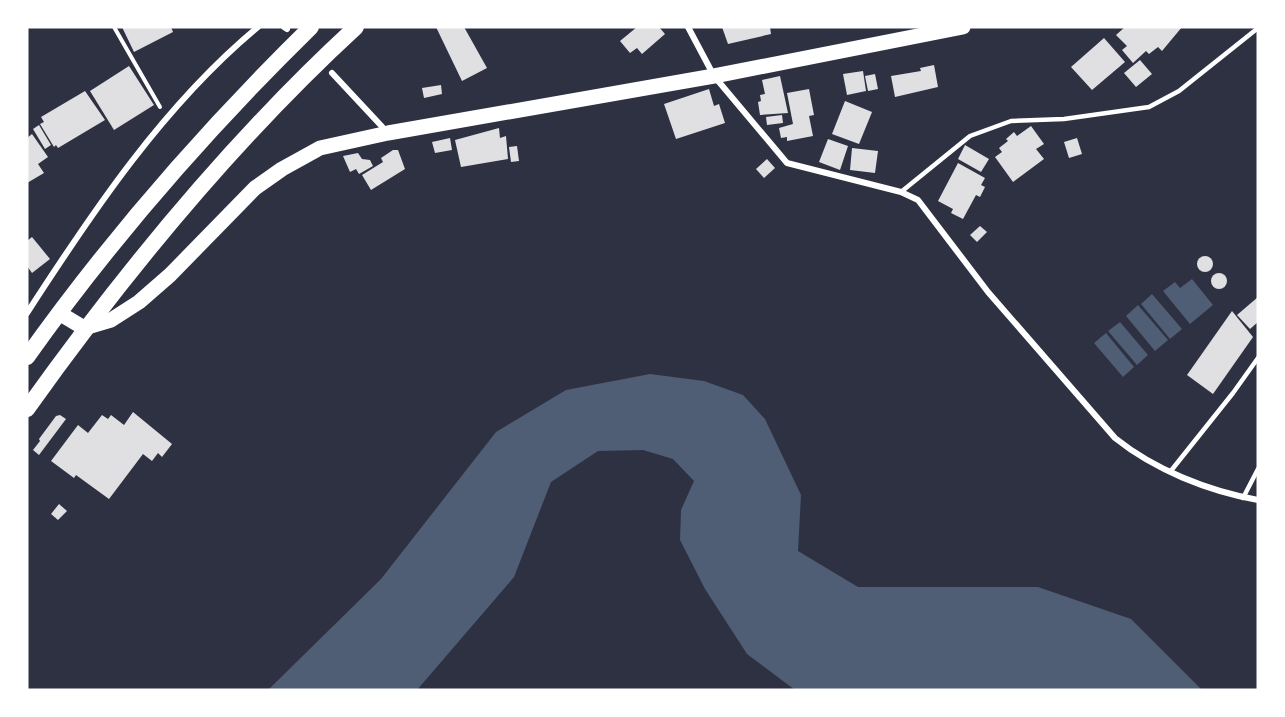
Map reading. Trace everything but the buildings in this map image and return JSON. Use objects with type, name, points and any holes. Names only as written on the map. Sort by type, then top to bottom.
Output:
[{"type":"highway","points":[[27,357],[122,231],[193,150],[311,27]]},
{"type":"highway","points":[[27,409],[84,328],[191,200],[249,135],[356,27]]},
{"type":"main road","points":[[59,312],[84,328],[111,320],[138,302],[170,274],[255,188],[282,168],[320,148],[388,133],[714,75],[963,27]]},
{"type":"street","points":[[27,313],[79,231],[166,118],[258,27]]},
{"type":"street","points":[[688,27],[714,75],[787,163],[901,192],[918,200],[988,292],[1115,438],[1137,455],[1170,472],[1243,498],[1258,501]]},
{"type":"street","points":[[332,73],[388,133]]},
{"type":"lane","points":[[901,192],[970,136],[1011,121],[1074,118],[1149,106],[1179,91],[1258,28]]},
{"type":"lane","points":[[1170,472],[1258,358]]},
{"type":"lane","points":[[1243,498],[1258,469]]},
{"type":"path","points":[[114,27],[166,118]]},
{"type":"water","points":[[1192,279],[1213,305],[1190,324],[1163,291],[1175,282],[1180,288]]},
{"type":"water","points":[[1152,294],[1182,329],[1170,339],[1141,304]]},
{"type":"water","points":[[1138,305],[1168,340],[1155,351],[1126,316]]},
{"type":"water","points":[[1120,322],[1148,355],[1137,365],[1108,331]]},
{"type":"water","points":[[1106,333],[1134,367],[1123,377],[1094,343]]},
{"type":"water","points":[[650,374],[704,381],[743,395],[765,419],[801,495],[798,551],[858,587],[1038,587],[1131,619],[1202,690],[795,690],[747,654],[705,589],[680,540],[681,510],[694,481],[673,459],[643,450],[598,451],[551,482],[514,577],[417,690],[268,690],[381,579],[496,432],[566,390]]}]
